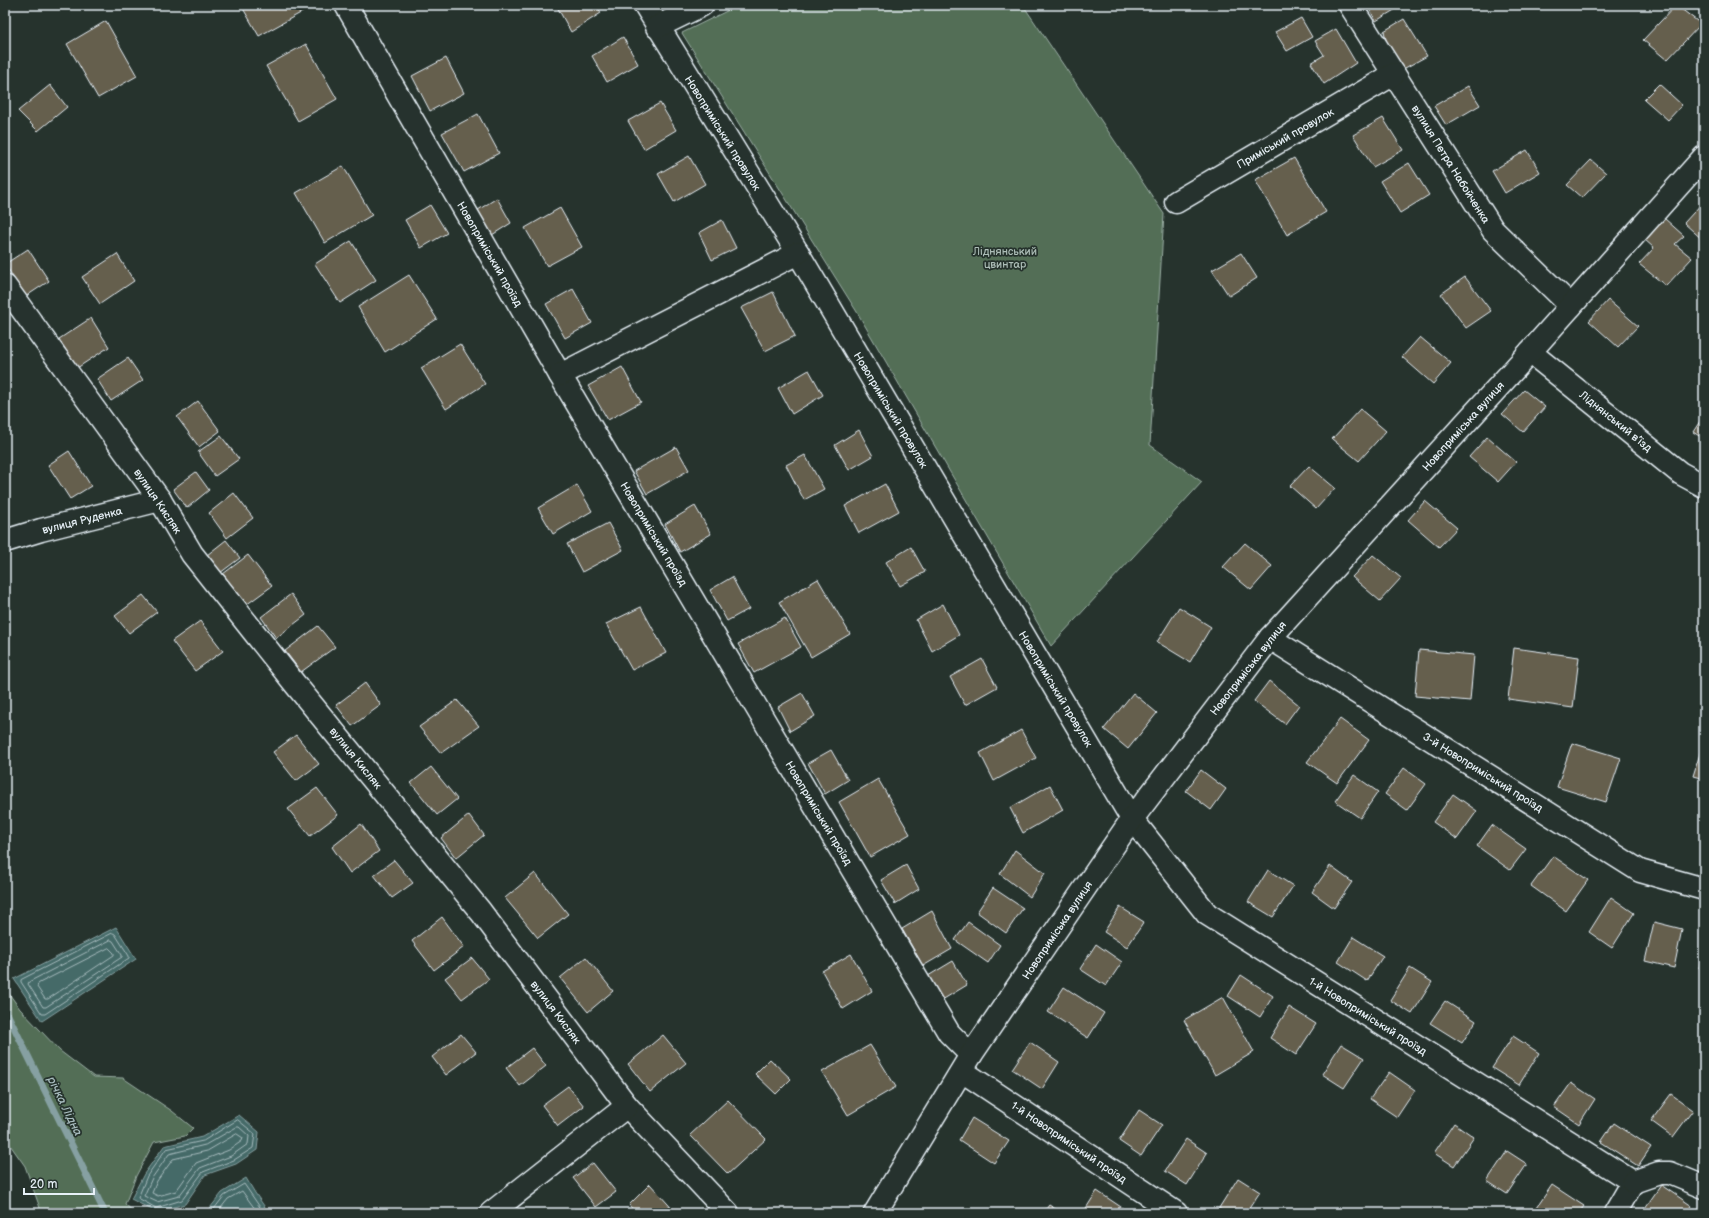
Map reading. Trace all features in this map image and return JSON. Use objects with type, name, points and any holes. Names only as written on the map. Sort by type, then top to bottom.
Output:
[{"type":"street","name":"Новоприміський проїзд","points":[[346,5],[560,375],[967,1063]]},
{"type":"street","name":"Новоприміський провулок","points":[[644,5],[798,253],[1132,819]]},
{"type":"street","points":[[657,27],[702,5]]},
{"type":"street","name":"вулиця Петра Набойченка","points":[[1350,5],[1493,230],[1571,306]]},
{"type":"street","name":"Приміський провулок","points":[[1176,202],[1394,74]]},
{"type":"street","name":"Новоприміська вулиця","points":[[875,1213],[967,1063],[1132,819],[1270,638],[1704,158]]},
{"type":"street","points":[[560,375],[798,253]]},
{"type":"street","name":"вулиця Кисляк","points":[[5,286],[160,500],[192,554],[295,684],[481,912],[627,1106],[728,1213]]},
{"type":"street","name":"Ліднянський в’їзд","points":[[1530,352],[1680,473],[1704,486]]},
{"type":"street","name":"вулиця Руденка","points":[[5,541],[40,530],[160,500]]},
{"type":"street","name":"3-й Новоприміський проїзд","points":[[1270,638],[1640,871],[1704,889]]},
{"type":"street","name":"1-й Новоприміський проїзд","points":[[1132,819],[1207,914],[1633,1182]]},
{"type":"street","name":"1-й Новоприміський проїзд","points":[[967,1063],[1176,1213]]},
{"type":"street","points":[[491,1213],[627,1106]]},
{"type":"street","points":[[1615,1213],[1633,1182],[1659,1173],[1670,1173],[1704,1187]]},
{"type":"green space","name":"Ліднянський цвинтар","points":[[739,5],[1023,5],[1164,214],[1150,445],[1202,482],[1051,646],[857,312],[682,33]]},
{"type":"green space","points":[[5,988],[20,1009],[60,1051],[94,1077],[123,1078],[172,1111],[193,1128],[185,1136],[154,1142],[136,1176],[125,1204],[135,1213],[37,1213],[40,1208],[25,1166],[8,1142],[5,1141]]},
{"type":"water","points":[[116,927],[136,959],[42,1021],[14,979]]},
{"type":"water","points":[[239,1115],[259,1132],[257,1150],[236,1164],[205,1175],[185,1204],[156,1212],[131,1199],[144,1174],[164,1146],[202,1137]]},
{"type":"water","points":[[246,1178],[269,1213],[206,1213],[222,1193]]},
{"type":"building","points":[[241,5],[304,5],[306,10],[259,36]]},
{"type":"building","points":[[556,5],[597,5],[601,13],[571,32]]},
{"type":"building","points":[[1367,5],[1401,5],[1401,6],[1376,21]]},
{"type":"building","points":[[1676,5],[1701,24],[1667,60],[1643,40]]},
{"type":"building","points":[[1301,18],[1312,37],[1287,51],[1275,32]]},
{"type":"building","points":[[1404,19],[1427,56],[1394,74],[1384,31]]},
{"type":"building","points":[[106,21],[137,76],[98,98],[67,44]]},
{"type":"building","points":[[1336,29],[1356,63],[1324,84],[1311,63],[1324,55],[1315,41]]},
{"type":"building","points":[[623,37],[638,64],[607,82],[592,56]]},
{"type":"building","points":[[306,44],[337,99],[298,121],[266,66]]},
{"type":"building","points":[[446,58],[464,93],[430,111],[412,76]]},
{"type":"building","points":[[1659,84],[1682,105],[1668,120],[1644,99]]},
{"type":"building","points":[[50,85],[67,107],[38,131],[18,111]]},
{"type":"building","points":[[1468,86],[1480,105],[1446,125],[1434,106]]},
{"type":"building","points":[[660,103],[676,130],[644,149],[628,121]]},
{"type":"building","points":[[478,114],[499,153],[464,172],[442,133]]},
{"type":"building","points":[[1383,118],[1403,150],[1373,167],[1353,135]]},
{"type":"building","points":[[1527,150],[1540,172],[1505,193],[1492,171]]},
{"type":"building","points":[[689,156],[705,184],[674,202],[658,174]]},
{"type":"building","points":[[1294,158],[1326,212],[1287,235],[1255,180]]},
{"type":"building","points":[[1591,160],[1606,173],[1582,198],[1567,185]]},
{"type":"building","points":[[1409,163],[1429,195],[1400,213],[1380,181]]},
{"type":"building","points":[[343,166],[372,215],[325,243],[296,193]]},
{"type":"building","points":[[497,198],[511,223],[492,235],[478,210]]},
{"type":"building","points":[[1704,201],[1704,241],[1684,223]]},
{"type":"building","points":[[430,205],[447,233],[421,248],[405,220]]},
{"type":"building","points":[[560,208],[582,247],[547,266],[525,228]]},
{"type":"building","points":[[1664,218],[1684,236],[1675,244],[1692,258],[1666,286],[1639,264],[1654,248],[1644,239]]},
{"type":"building","points":[[722,220],[736,248],[712,260],[699,233]]},
{"type":"building","points":[[351,241],[376,280],[340,303],[315,264]]},
{"type":"building","points":[[28,249],[49,281],[25,297],[5,264]]},
{"type":"building","points":[[1241,253],[1257,278],[1229,296],[1212,270]]},
{"type":"building","points":[[117,254],[134,281],[100,304],[82,277]]},
{"type":"building","points":[[409,275],[437,319],[385,352],[358,307]]},
{"type":"building","points":[[1465,277],[1491,311],[1466,328],[1441,294]]},
{"type":"building","points":[[573,289],[592,323],[565,338],[546,304]]},
{"type":"building","points":[[773,292],[795,336],[765,351],[741,308]]},
{"type":"building","points":[[1608,300],[1638,326],[1618,347],[1589,321]]},
{"type":"building","points":[[91,318],[109,347],[77,368],[59,339]]},
{"type":"building","points":[[1420,337],[1451,363],[1433,384],[1402,357]]},
{"type":"building","points":[[460,344],[485,384],[446,409],[421,368]]},
{"type":"building","points":[[128,358],[143,380],[111,401],[97,379]]},
{"type":"building","points":[[622,367],[641,402],[608,420],[588,386]]},
{"type":"building","points":[[809,370],[823,395],[792,414],[778,388]]},
{"type":"building","points":[[1524,390],[1545,407],[1523,432],[1502,414]]},
{"type":"building","points":[[198,401],[220,431],[199,447],[177,417]]},
{"type":"building","points":[[1360,409],[1386,431],[1359,461],[1332,439]]},
{"type":"building","points":[[1704,415],[1704,439],[1693,432]]},
{"type":"building","points":[[859,430],[873,456],[849,470],[835,445]]},
{"type":"building","points":[[221,436],[239,459],[215,476],[198,452]]},
{"type":"building","points":[[1487,437],[1516,462],[1498,482],[1469,457]]},
{"type":"building","points":[[676,447],[689,470],[647,494],[634,471]]},
{"type":"building","points":[[69,451],[91,486],[70,499],[48,465]]},
{"type":"building","points":[[805,455],[824,489],[804,500],[786,465]]},
{"type":"building","points":[[1309,466],[1335,488],[1316,509],[1290,486]]},
{"type":"building","points":[[196,472],[209,490],[187,508],[173,489]]},
{"type":"building","points":[[885,484],[899,511],[859,533],[845,506]]},
{"type":"building","points":[[577,485],[592,511],[553,534],[538,508]]},
{"type":"building","points":[[234,493],[253,518],[227,538],[209,513]]},
{"type":"building","points":[[1425,501],[1457,528],[1439,547],[1408,520]]},
{"type":"building","points":[[695,506],[711,534],[680,552],[665,524]]},
{"type":"building","points":[[608,523],[623,550],[582,572],[567,544]]},
{"type":"building","points":[[226,540],[240,558],[220,573],[207,555]]},
{"type":"building","points":[[1245,543],[1272,566],[1251,590],[1223,567]]},
{"type":"building","points":[[911,547],[925,572],[900,586],[886,562]]},
{"type":"building","points":[[248,555],[272,586],[246,605],[223,574]]},
{"type":"building","points":[[1373,555],[1401,578],[1380,601],[1352,577]]},
{"type":"building","points":[[732,577],[749,609],[727,621],[710,590]]},
{"type":"building","points":[[818,579],[850,634],[811,657],[779,602]]},
{"type":"building","points":[[291,594],[306,615],[276,638],[261,617]]},
{"type":"building","points":[[143,595],[157,612],[129,633],[115,616]]},
{"type":"building","points":[[943,604],[959,635],[932,651],[916,620]]},
{"type":"building","points":[[641,607],[666,653],[632,670],[606,624]]},
{"type":"building","points":[[1179,607],[1211,627],[1190,662],[1157,642]]},
{"type":"building","points":[[785,618],[801,647],[754,673],[738,644]]},
{"type":"building","points":[[200,621],[223,651],[195,671],[172,641]]},
{"type":"building","points":[[318,626],[335,647],[301,672],[285,651]]},
{"type":"building","points":[[1514,648],[1579,657],[1573,708],[1508,699]]},
{"type":"building","points":[[1419,650],[1474,655],[1470,701],[1415,696]]},
{"type":"building","points":[[982,659],[997,687],[965,705],[950,677]]},
{"type":"building","points":[[1269,681],[1299,705],[1285,724],[1254,701]]},
{"type":"building","points":[[365,683],[381,705],[352,726],[336,705]]},
{"type":"building","points":[[802,693],[815,716],[790,731],[778,707]]},
{"type":"building","points":[[1133,693],[1157,713],[1128,749],[1104,729]]},
{"type":"building","points":[[457,700],[479,726],[441,753],[419,727]]},
{"type":"building","points":[[1340,719],[1369,740],[1337,783],[1307,762]]},
{"type":"building","points":[[1021,730],[1036,758],[994,781],[980,753]]},
{"type":"building","points":[[296,735],[319,764],[296,781],[273,752]]},
{"type":"building","points":[[1572,743],[1621,758],[1606,802],[1557,787]]},
{"type":"building","points":[[1704,744],[1704,779],[1693,776]]},
{"type":"building","points":[[831,750],[848,780],[825,794],[808,763]]},
{"type":"building","points":[[431,767],[457,799],[437,815],[411,783]]},
{"type":"building","points":[[1404,768],[1426,784],[1407,810],[1385,794]]},
{"type":"building","points":[[1201,770],[1226,789],[1211,810],[1186,791]]},
{"type":"building","points":[[1354,775],[1378,792],[1360,818],[1335,801]]},
{"type":"building","points":[[878,779],[910,834],[870,857],[839,802]]},
{"type":"building","points":[[1050,785],[1063,810],[1023,833],[1010,808]]},
{"type":"building","points":[[317,788],[338,815],[310,836],[288,809]]},
{"type":"building","points":[[1453,794],[1477,811],[1457,839],[1433,822]]},
{"type":"building","points":[[469,815],[484,835],[456,858],[441,838]]},
{"type":"building","points":[[361,824],[379,851],[350,873],[332,847]]},
{"type":"building","points":[[1492,825],[1526,849],[1510,870],[1477,846]]},
{"type":"building","points":[[1015,850],[1045,873],[1030,897],[1000,874]]},
{"type":"building","points":[[1553,856],[1588,880],[1566,911],[1531,886]]},
{"type":"building","points":[[394,860],[413,883],[392,898],[374,875]]},
{"type":"building","points":[[906,865],[919,889],[895,904],[881,880]]},
{"type":"building","points":[[1330,866],[1352,882],[1334,908],[1312,892]]},
{"type":"building","points":[[1268,870],[1293,886],[1273,917],[1248,902]]},
{"type":"building","points":[[535,873],[568,914],[538,938],[505,898]]},
{"type":"building","points":[[993,888],[1023,908],[1006,933],[977,912]]},
{"type":"building","points":[[1611,897],[1634,913],[1612,948],[1589,932]]},
{"type":"building","points":[[1120,907],[1144,922],[1127,947],[1104,932]]},
{"type":"building","points":[[932,911],[952,949],[923,966],[902,929]]},
{"type":"building","points":[[442,917],[464,947],[434,970],[412,941]]},
{"type":"building","points":[[968,922],[1000,945],[988,963],[955,940]]},
{"type":"building","points":[[1654,922],[1682,929],[1674,968],[1645,961]]},
{"type":"building","points":[[1353,937],[1383,956],[1367,981],[1338,962]]},
{"type":"building","points":[[1096,944],[1122,962],[1106,986],[1080,969]]},
{"type":"building","points":[[1704,944],[1704,969],[1699,968]]},
{"type":"building","points":[[851,954],[872,991],[843,1009],[822,971]]},
{"type":"building","points":[[586,957],[613,991],[588,1012],[560,978]]},
{"type":"building","points":[[472,958],[489,979],[462,999],[445,978]]},
{"type":"building","points":[[953,961],[967,985],[942,1000],[928,976]]},
{"type":"building","points":[[1410,968],[1432,982],[1412,1014],[1390,1000]]},
{"type":"building","points":[[1241,975],[1273,996],[1260,1017],[1228,996]]},
{"type":"building","points":[[1064,987],[1104,1013],[1088,1038],[1048,1012]]},
{"type":"building","points":[[1223,997],[1254,1052],[1215,1075],[1184,1020]]},
{"type":"building","points":[[1445,1001],[1476,1021],[1462,1043],[1430,1023]]},
{"type":"building","points":[[1289,1007],[1316,1024],[1296,1055],[1270,1038]]},
{"type":"building","points":[[461,1034],[476,1052],[446,1075],[432,1057]]},
{"type":"building","points":[[663,1035],[686,1063],[650,1092],[628,1064]]},
{"type":"building","points":[[1513,1036],[1539,1053],[1519,1085],[1492,1068]]},
{"type":"building","points":[[1030,1042],[1059,1062],[1042,1089],[1012,1069]]},
{"type":"building","points":[[1341,1044],[1364,1058],[1344,1088],[1322,1074]]},
{"type":"building","points":[[870,1045],[896,1087],[848,1115],[822,1072]]},
{"type":"building","points":[[532,1048],[546,1066],[520,1086],[506,1068]]},
{"type":"building","points":[[770,1059],[791,1079],[776,1094],[755,1074]]},
{"type":"building","points":[[1389,1072],[1415,1090],[1397,1117],[1370,1099]]},
{"type":"building","points":[[1571,1083],[1595,1099],[1579,1124],[1554,1107]]},
{"type":"building","points":[[568,1086],[584,1106],[558,1126],[542,1105]]},
{"type":"building","points":[[1671,1094],[1693,1110],[1673,1137],[1651,1121]]},
{"type":"building","points":[[728,1100],[766,1139],[728,1174],[690,1135]]},
{"type":"building","points":[[1139,1110],[1162,1125],[1141,1156],[1119,1141]]},
{"type":"building","points":[[972,1118],[1009,1141],[994,1163],[959,1140]]},
{"type":"building","points":[[1454,1123],[1474,1137],[1454,1166],[1434,1153]]},
{"type":"building","points":[[1614,1123],[1651,1147],[1638,1166],[1601,1142]]},
{"type":"building","points":[[1186,1139],[1207,1153],[1187,1185],[1165,1171]]},
{"type":"building","points":[[1507,1151],[1527,1164],[1507,1194],[1487,1181]]},
{"type":"building","points":[[593,1163],[616,1192],[596,1207],[573,1178]]},
{"type":"building","points":[[1238,1178],[1260,1192],[1246,1213],[1226,1213],[1219,1208]]},
{"type":"building","points":[[650,1184],[676,1213],[636,1213],[629,1205]]},
{"type":"building","points":[[1552,1185],[1584,1206],[1579,1213],[1540,1213],[1535,1210]]},
{"type":"building","points":[[1661,1185],[1692,1206],[1687,1213],[1653,1213],[1645,1208]]},
{"type":"building","points":[[1097,1191],[1130,1213],[1083,1213]]},
{"type":"building","points":[[1049,1205],[1062,1213],[1043,1213]]},
{"type":"waterway","name":"річка Лідна","points":[[5,1009],[105,1213]]}]
